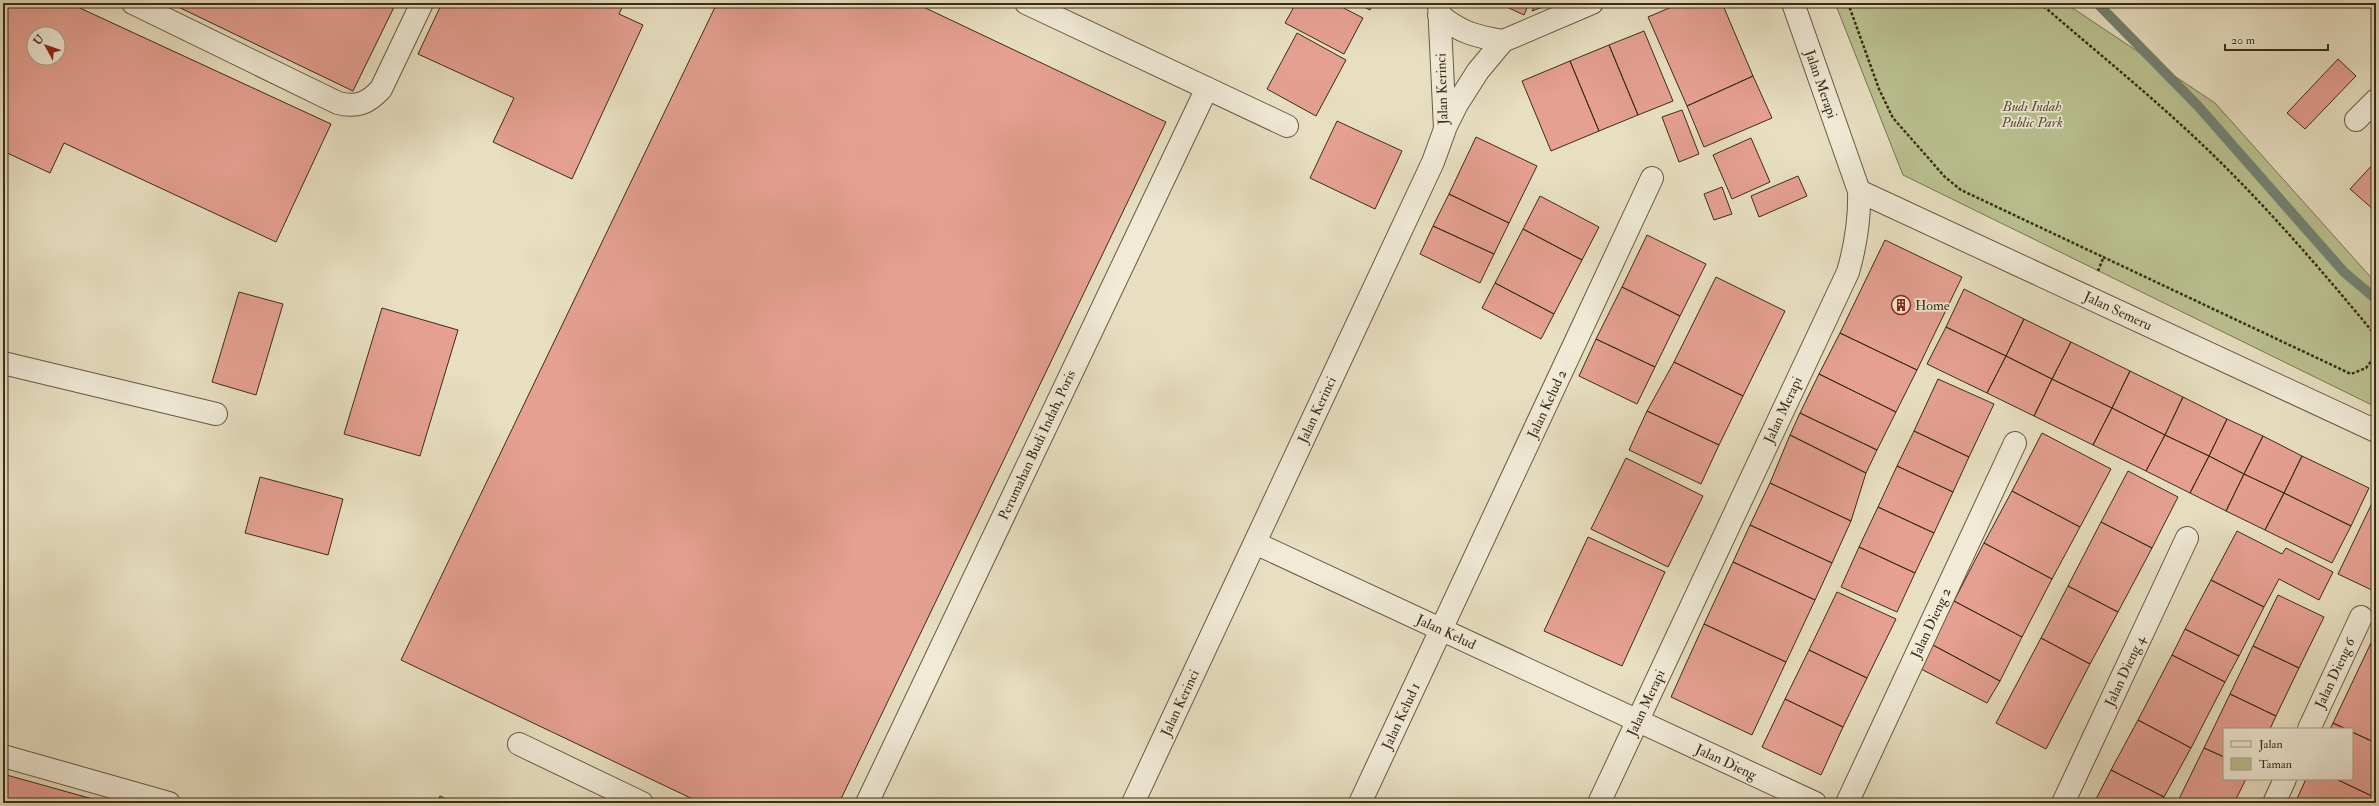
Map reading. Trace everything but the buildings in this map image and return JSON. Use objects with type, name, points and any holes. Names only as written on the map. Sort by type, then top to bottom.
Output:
[{"type":"street","points":[[133,3],[338,103],[350,106],[360,105],[372,99],[381,89],[422,3]]},
{"type":"street","points":[[1026,3],[1287,126]]},
{"type":"street","points":[[1445,129],[1461,97],[1478,71],[1503,41],[1592,3]]},
{"type":"street","name":"Jalan Merapi","points":[[1599,803],[1848,272],[1856,246],[1860,218],[1859,191],[1793,3]]},
{"type":"street","points":[[1439,9],[1457,29],[1479,37],[1503,41]]},
{"type":"street","name":"Jalan Kerinci","points":[[1133,803],[1430,169],[1445,129],[1439,9]]},
{"type":"street","name":"Perumahan Budi Indah, Poris","points":[[867,803],[1206,88]]},
{"type":"street","points":[[2356,120],[2376,100]]},
{"type":"street","name":"Jalan Kelud 2","points":[[1441,630],[1652,178]]},
{"type":"street","name":"Jalan Semeru","points":[[1859,191],[2376,431]]},
{"type":"street","points":[[3,363],[216,414]]},
{"type":"street","name":"Jalan Dieng 2","points":[[1847,803],[2015,443]]},
{"type":"street","name":"Jalan Dieng 4","points":[[2063,803],[2187,538]]},
{"type":"street","name":"Jalan Kelud","points":[[1255,543],[1637,721]]},
{"type":"street","name":"Jalan Dieng 6","points":[[2308,728],[2361,617]]},
{"type":"street","name":"Jalan Kelud 1","points":[[1360,803],[1441,630]]},
{"type":"street","name":"Jalan Dieng","points":[[1637,721],[1815,803]]},
{"type":"street","points":[[519,744],[613,797],[642,803]]},
{"type":"street","points":[[3,756],[168,803]]},
{"type":"street","points":[[2274,803],[2285,780]]},
{"type":"path","points":[[1848,3],[1879,89],[1893,118],[1944,178],[1961,190],[2351,374],[2366,368],[2376,355]]},
{"type":"path","points":[[2040,3],[2179,123],[2257,200],[2322,271],[2376,336]]},
{"type":"green space","name":"Budi Indah Public Park","points":[[1835,3],[2065,3],[2215,103],[2376,283],[2376,407],[1903,175]]},
{"type":"waterway","points":[[2097,3],[2198,106],[2344,272],[2376,299]]},
{"type":"place","name":"Home","points":[[1901,305]]}]
